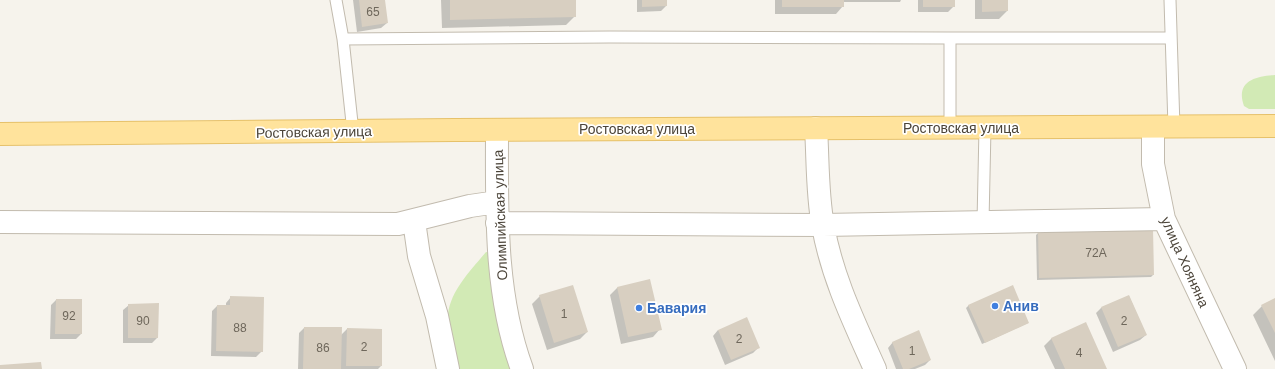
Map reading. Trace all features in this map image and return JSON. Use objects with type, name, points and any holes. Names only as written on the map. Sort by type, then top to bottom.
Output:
[{"type":"main road","name":"Ростовская улица","points":[[0,134],[1275,126]]},
{"type":"street","name":"улица Хояняна","points":[[1152,127],[1153,164],[1164,219],[1235,369]]},
{"type":"street","points":[[816,128],[823,225],[833,269],[842,296],[875,369]]},
{"type":"street","name":"Олимпийская улица","points":[[497,130],[497,202],[504,295],[510,326],[522,369]]},
{"type":"street","points":[[0,222],[353,225],[398,224],[470,206],[497,202]]},
{"type":"street","points":[[498,223],[823,225],[1164,219]]},
{"type":"street","points":[[414,221],[419,256],[437,316],[448,369]]},
{"type":"lane","points":[[336,0],[343,39],[353,132]]},
{"type":"lane","points":[[1170,0],[1174,127]]},
{"type":"lane","points":[[343,39],[602,37],[1170,38]]},
{"type":"lane","points":[[950,38],[950,128]]},
{"type":"lane","points":[[983,222],[985,128]]},
{"type":"green space","points":[[1275,75],[1275,109],[1249,109],[1244,106],[1242,91],[1245,85],[1254,79]]},
{"type":"green space","points":[[486,252],[493,253],[518,369],[456,369],[449,327],[448,314],[450,305],[462,281]]},
{"type":"building","points":[[359,0],[385,0],[388,23],[362,27]]},
{"type":"building","points":[[450,0],[576,0],[576,17],[450,20]]},
{"type":"building","points":[[642,0],[667,0],[667,6],[642,7]]},
{"type":"building","points":[[782,0],[844,0],[844,7],[782,7]]},
{"type":"building","points":[[923,0],[955,0],[955,7],[923,7]]},
{"type":"building","points":[[982,0],[1008,0],[1008,11],[982,12]]},
{"type":"building","points":[[1153,229],[1154,275],[1039,278],[1038,231]]},
{"type":"building","name":"Бавария","points":[[650,279],[662,330],[628,337],[617,287]]},
{"type":"building","points":[[573,285],[588,332],[554,343],[539,295]]},
{"type":"building","points":[[1013,285],[1029,323],[985,343],[968,305]]},
{"type":"building","points":[[1129,295],[1147,335],[1118,347],[1101,307]]},
{"type":"building","points":[[230,296],[264,297],[263,352],[216,351],[217,305],[230,305]]},
{"type":"building","points":[[1275,298],[1275,333],[1261,305]]},
{"type":"building","points":[[56,299],[82,299],[82,334],[55,334]]},
{"type":"building","points":[[159,303],[158,338],[128,338],[128,304]]},
{"type":"building","points":[[747,317],[760,348],[731,360],[718,330]]},
{"type":"building","points":[[1086,322],[1107,369],[1065,369],[1051,338]]},
{"type":"building","points":[[304,327],[342,327],[341,369],[303,369]]},
{"type":"building","points":[[347,328],[382,329],[382,366],[346,366]]},
{"type":"building","points":[[919,330],[931,360],[909,369],[903,369],[892,342]]},
{"type":"building","points":[[41,362],[42,369],[0,369],[0,365]]},
{"type":"place","name":"Анив","points":[[995,306]]},
{"type":"place","name":"Бавария","points":[[639,308]]}]
